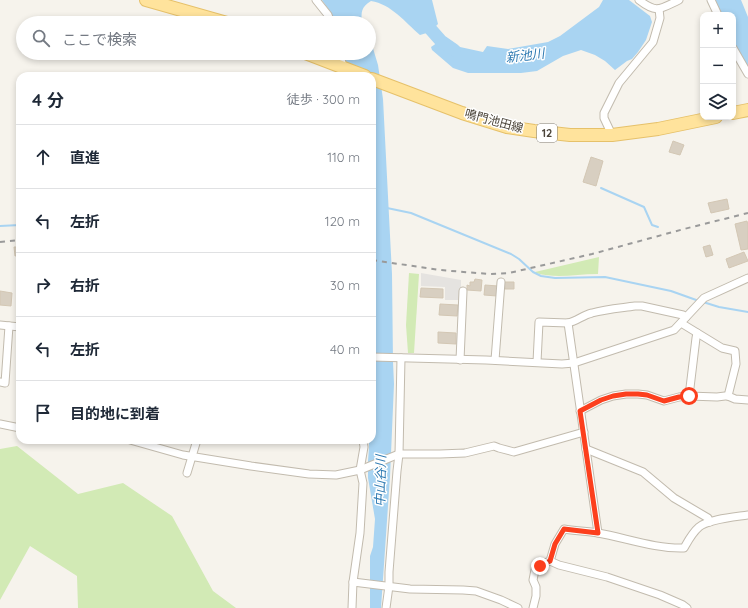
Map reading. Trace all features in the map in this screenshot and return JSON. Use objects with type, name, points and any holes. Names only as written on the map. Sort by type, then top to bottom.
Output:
[{"type":"main road","points":[[146,0],[202,16]]},
{"type":"main road","points":[[322,60],[353,72]]},
{"type":"main road","name":"鳴門池田線","points":[[378,81],[462,113],[507,126],[534,131],[570,135],[612,135],[658,129],[702,120]]},
{"type":"main road","points":[[736,112],[748,110]]},
{"type":"street","points":[[316,0],[328,16]]},
{"type":"street","points":[[641,2],[659,10],[679,0]]},
{"type":"street","points":[[711,0],[717,12]]},
{"type":"street","points":[[612,135],[604,118],[604,113],[619,83],[653,42],[660,18],[659,10]]},
{"type":"street","points":[[736,55],[748,74]]},
{"type":"street","points":[[342,60],[345,69]]},
{"type":"street","points":[[376,357],[495,360],[562,364],[574,362],[674,330],[696,304],[704,298],[748,278]]},
{"type":"street","points":[[495,360],[500,282]]},
{"type":"street","points":[[460,360],[463,291]]},
{"type":"street","points":[[537,362],[539,322],[568,323],[592,313],[635,306],[642,306],[683,315],[686,317]]},
{"type":"street","points":[[568,323],[598,533]]},
{"type":"street","points":[[681,323],[722,348],[735,351],[736,364],[728,396]]},
{"type":"street","points":[[0,325],[16,327]]},
{"type":"street","points":[[0,382],[5,383],[9,326]]},
{"type":"street","points":[[689,396],[696,338],[698,333]]},
{"type":"street","points":[[386,608],[397,471],[399,358]]},
{"type":"street","points":[[580,411],[601,400],[626,394],[647,395],[664,401],[689,396],[728,396],[735,399],[748,400]]},
{"type":"street","points":[[0,424],[16,427]]},
{"type":"street","points":[[144,444],[183,455],[251,466],[309,474],[336,475],[363,469],[397,455],[465,453],[494,446],[514,452],[584,432]]},
{"type":"street","points":[[187,473],[196,444]]},
{"type":"street","points":[[352,608],[360,533],[364,444]]},
{"type":"street","points":[[586,449],[643,472],[674,498],[708,518],[710,522]]},
{"type":"street","points":[[550,561],[555,544],[564,529],[598,533],[656,546],[684,548],[691,536],[700,527],[710,522],[748,515]]},
{"type":"street","points":[[533,608],[536,596],[536,587],[533,580],[536,570],[540,566],[550,561],[607,576],[668,598],[687,608]]},
{"type":"street","points":[[354,582],[410,589],[463,590],[476,592],[501,600],[518,608]]},
{"type":"street","points":[[500,608],[501,600]]},
{"type":"green space","points":[[599,257],[598,274],[551,276],[535,272]]},
{"type":"green space","points":[[409,273],[419,274],[414,353],[408,353],[406,325]]},
{"type":"green space","points":[[17,446],[78,494],[123,483],[172,516],[213,591],[236,608],[78,608],[77,576],[30,546],[0,600],[0,449]]},
{"type":"shaded area","points":[[421,273],[461,280],[461,300],[445,300],[445,287],[421,286]]},
{"type":"water","points":[[322,0],[432,0],[438,24],[430,32],[420,35],[391,10],[371,1],[363,8],[362,16],[332,16]]},
{"type":"water","points":[[603,0],[629,0],[650,16],[652,22],[646,40],[638,52],[632,59],[615,70],[595,55],[581,50],[563,56],[537,71],[521,73],[468,73],[453,68],[432,50],[431,47],[444,36],[460,47],[483,52],[487,46],[508,49],[548,42],[560,36],[599,7]]},
{"type":"water","points":[[715,0],[741,0],[748,17],[748,69],[736,47],[736,12],[720,12]]},
{"type":"water","name":"中山谷川","points":[[376,58],[383,99],[392,274],[394,384],[390,477],[381,608],[370,608],[370,556],[373,547],[375,519],[368,478],[369,444],[376,444],[376,72],[349,72],[346,60],[376,60]]},
{"type":"building","points":[[673,141],[684,145],[680,155],[669,152]]},
{"type":"building","points":[[591,157],[603,161],[596,186],[583,182]]},
{"type":"building","points":[[727,199],[729,209],[711,213],[708,203]]},
{"type":"building","points":[[747,221],[748,249],[741,250],[735,224]]},
{"type":"building","points":[[710,245],[713,255],[706,257],[703,247]]},
{"type":"building","points":[[14,247],[16,247],[16,256]]},
{"type":"building","points":[[744,252],[748,261],[729,268],[726,259]]},
{"type":"building","points":[[475,279],[482,280],[481,291],[467,290],[467,285],[470,286],[470,282],[474,282]]},
{"type":"building","points":[[504,282],[514,282],[514,289],[505,289]]},
{"type":"building","points":[[485,285],[498,286],[497,296],[484,295]]},
{"type":"building","points":[[421,288],[443,289],[443,298],[420,297]]},
{"type":"building","points":[[0,291],[12,293],[11,306],[0,305]]},
{"type":"building","points":[[440,304],[458,305],[457,316],[439,315]]},
{"type":"building","points":[[438,332],[456,333],[456,344],[438,343]]},
{"type":"waterway","name":"新池川","points":[[403,0],[441,41],[454,50]]},
{"type":"waterway","points":[[601,188],[644,207],[652,225],[658,227]]},
{"type":"waterway","points":[[387,208],[411,213],[511,254],[533,272],[541,276],[555,278],[605,277],[671,291],[699,301]]},
{"type":"waterway","points":[[0,226],[16,225]]},
{"type":"waterway","points":[[703,302],[719,307],[748,312]]},
{"type":"railway","points":[[376,261],[440,270],[489,274],[509,273],[592,254],[748,213]]},
{"type":"railway","points":[[0,242],[16,240]]},
{"type":"route","points":[[540,566],[550,561],[555,544],[564,529],[598,533],[580,411],[601,400],[626,394],[647,395],[664,401],[689,396]]}]
